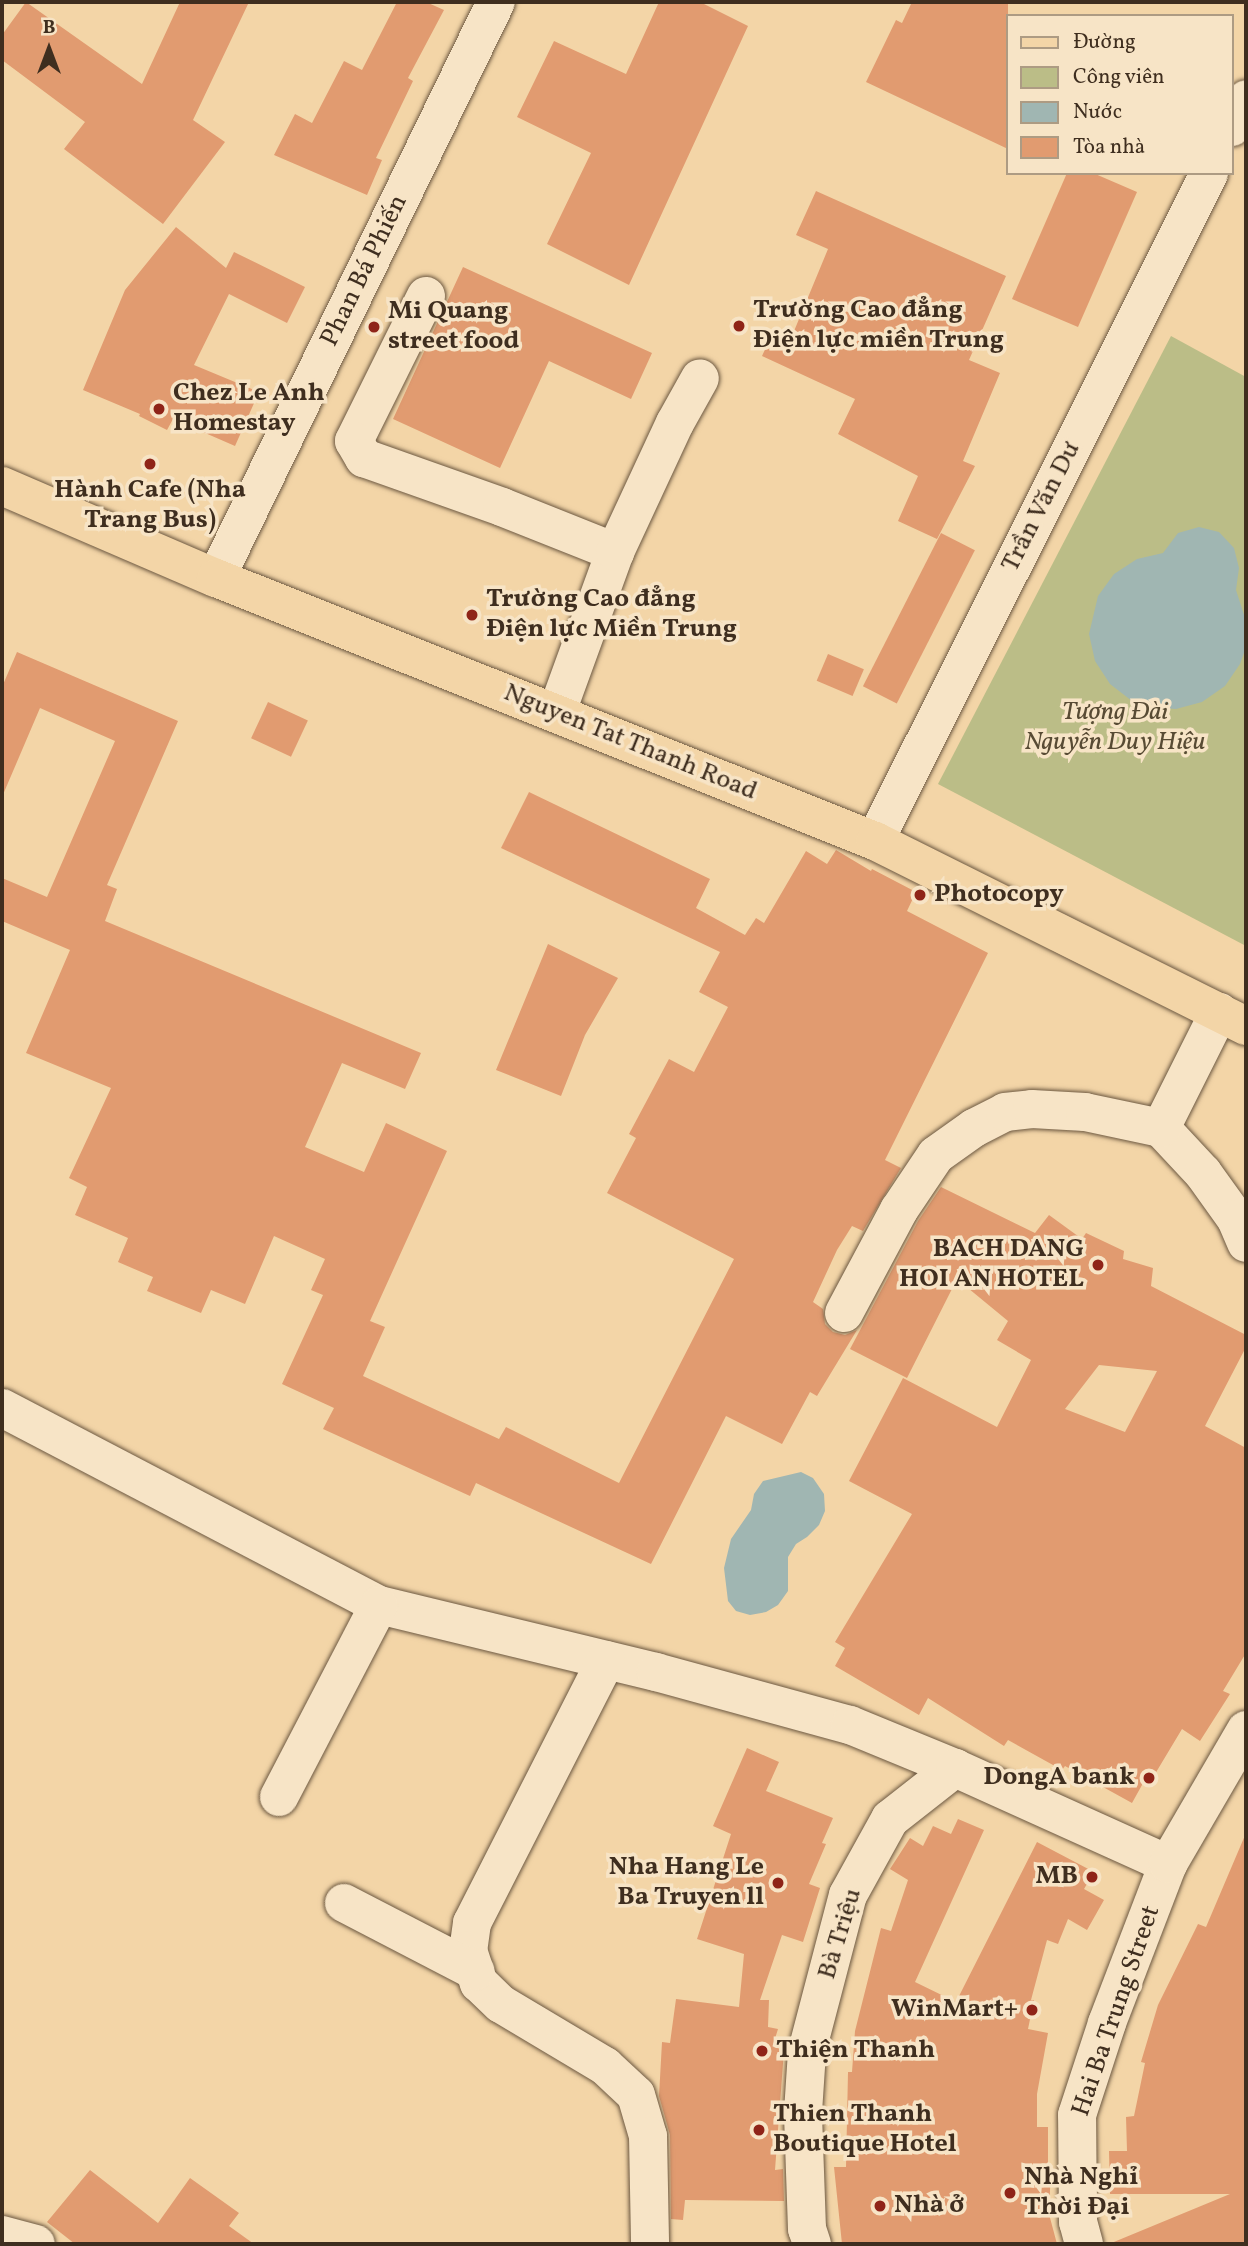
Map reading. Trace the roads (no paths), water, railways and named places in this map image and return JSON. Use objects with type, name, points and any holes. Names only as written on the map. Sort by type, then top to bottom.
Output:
[{"type":"main road","name":"Nguyen Tat Thanh Road","points":[[2,486],[216,578],[875,841],[1233,1019]]},
{"type":"street","name":"Phan Bá Phiến","points":[[216,578],[496,2]]},
{"type":"street","name":"Trần Văn Dư","points":[[875,841],[1208,175]]},
{"type":"street","points":[[426,296],[354,442],[358,450],[364,458],[502,507],[615,552]]},
{"type":"street","points":[[556,714],[615,552],[675,423],[700,378]]},
{"type":"street","points":[[1161,1128],[1233,1019]]},
{"type":"street","points":[[844,1313],[899,1210],[936,1155],[974,1128],[1004,1112],[1032,1109],[1085,1112],[1161,1128],[1203,1173],[1236,1219],[1246,1243]]},
{"type":"street","points":[[2,1408],[379,1605],[606,1660],[849,1726],[956,1768],[1168,1864]]},
{"type":"street","points":[[279,1797],[379,1605]]},
{"type":"street","points":[[606,1660],[472,1923],[468,1950],[479,1983],[501,2004],[605,2066],[636,2095],[648,2136],[650,2244]]},
{"type":"street","name":"Hai Ba Trung Street","points":[[1084,2244],[1078,2222],[1077,2115],[1107,2023],[1168,1864],[1246,1730]]},
{"type":"street","name":"Bà Triệu","points":[[812,2244],[807,2229],[803,2112],[807,2051],[848,1895],[890,1819],[956,1768]]},
{"type":"street","points":[[344,1903],[475,1971]]},
{"type":"street","points":[[2,2235],[36,2244]]},
{"type":"water","points":[[1199,527],[1219,532],[1234,548],[1239,568],[1236,590],[1246,621],[1245,650],[1240,664],[1225,686],[1202,702],[1176,709],[1148,707],[1132,701],[1110,684],[1095,661],[1089,634],[1098,596],[1114,574],[1137,559],[1163,553],[1178,533]]},
{"type":"water","points":[[801,1472],[813,1478],[824,1494],[825,1511],[819,1525],[796,1544],[788,1557],[788,1591],[778,1605],[766,1612],[750,1615],[736,1611],[728,1601],[724,1568],[731,1539],[751,1510],[754,1494],[763,1481]]},
{"type":"place","name":"Trường Cao đẳng Điện lực miền Trung","points":[[739,326]]},
{"type":"place","name":"Mi Quang street food","points":[[374,327]]},
{"type":"place","name":"Chez Le Anh Homestay","points":[[159,409]]},
{"type":"place","name":"Hành Cafe (Nha Trang Bus)","points":[[150,464]]},
{"type":"place","name":"Trường Cao đẳng Điện lực Miền Trung","points":[[472,615]]},
{"type":"place","name":"Photocopy","points":[[920,895]]},
{"type":"place","name":"BACH DANG HOI AN HOTEL","points":[[1098,1265]]},
{"type":"place","name":"DongA bank","points":[[1149,1778]]},
{"type":"place","name":"MB","points":[[1092,1877]]},
{"type":"place","name":"Nha Hang Le Ba Truyen ll","points":[[778,1883]]},
{"type":"place","name":"WinMart+","points":[[1032,2010]]},
{"type":"place","name":"Thiện Thanh","points":[[762,2051]]},
{"type":"place","name":"Thien Thanh Boutique Hotel","points":[[759,2130]]},
{"type":"place","name":"Nhà Nghỉ Thời Đại","points":[[1010,2193]]},
{"type":"place","name":"Nhà ở","points":[[880,2206]]},
{"type":"park label","name":"Tượng Đài Nguyễn Duy Hiệu","points":[[1115,728]]}]
